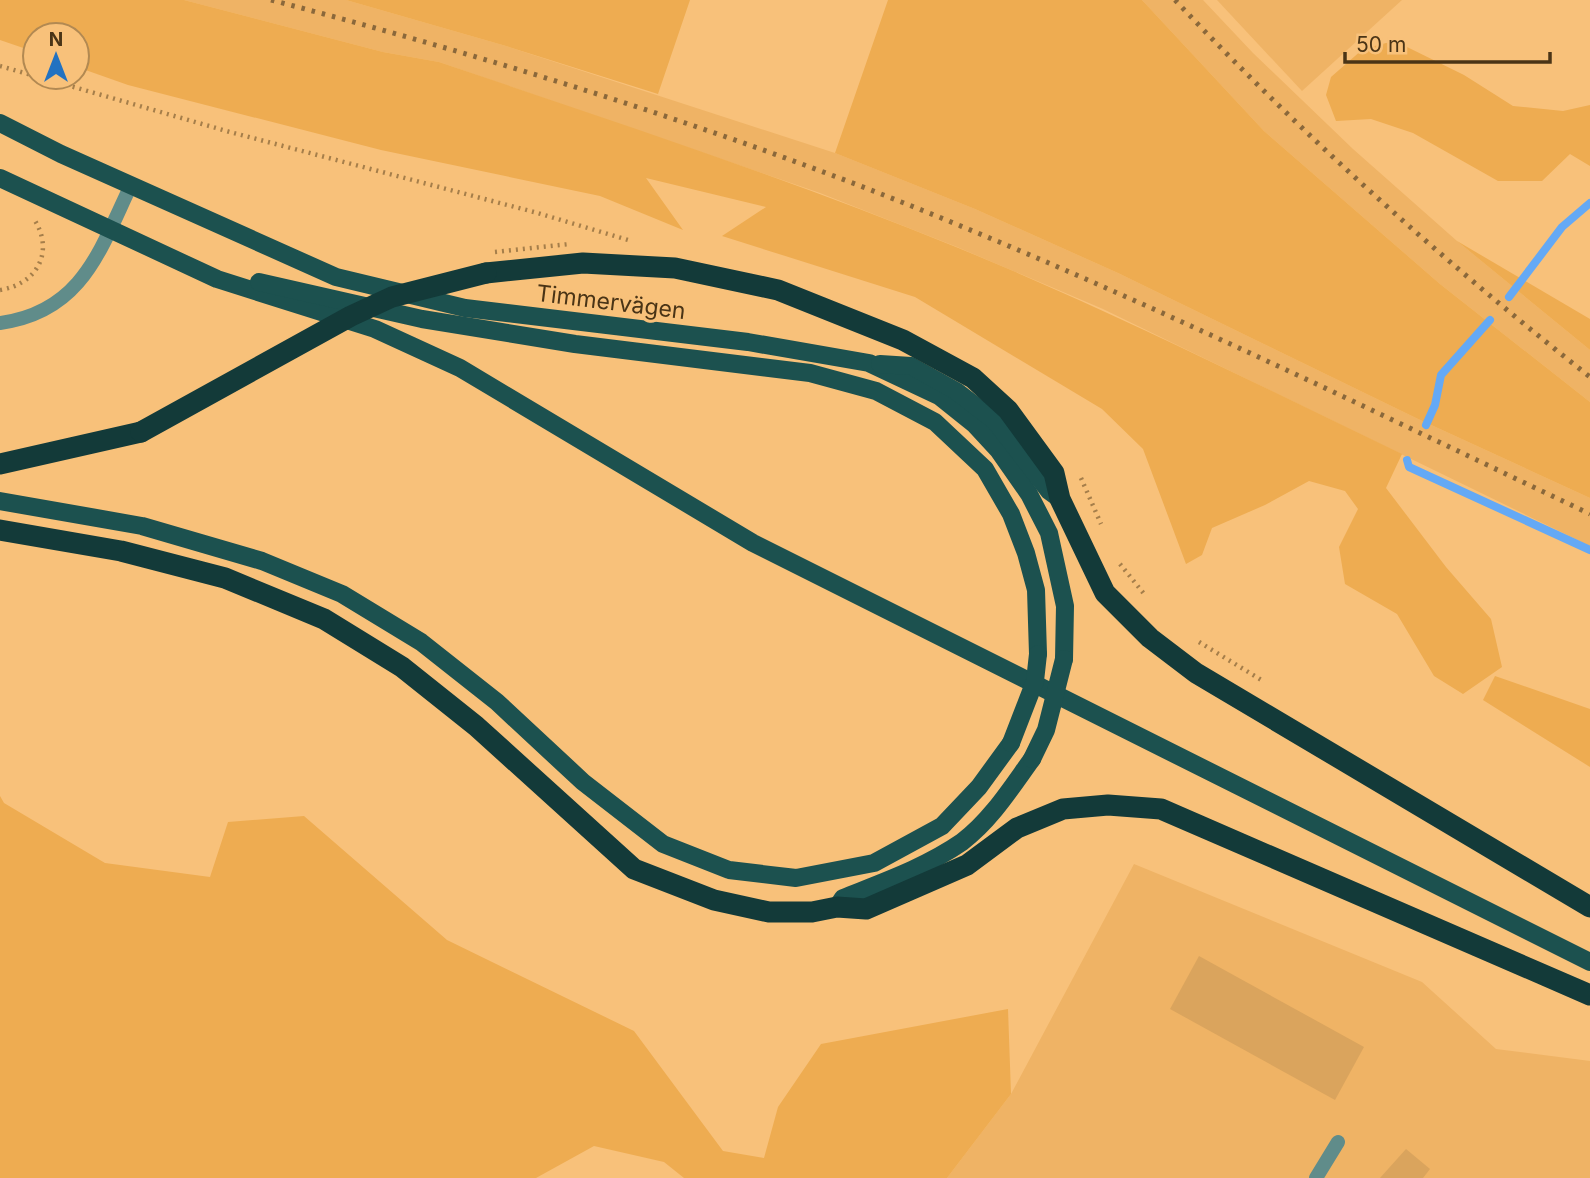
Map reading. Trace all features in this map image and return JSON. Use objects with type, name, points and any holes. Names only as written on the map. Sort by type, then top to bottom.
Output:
[{"type":"highway","points":[[0,464],[141,432],[340,322],[392,297],[486,273],[583,263],[675,268],[778,290],[903,340],[973,378],[1008,410],[1054,473],[1060,499],[1105,593],[1150,638],[1195,673],[1590,907]]},
{"type":"highway","points":[[0,530],[121,551],[225,578],[324,620],[402,667],[476,726],[634,869],[714,900],[769,912],[813,912],[837,907],[866,909],[967,865],[1017,828],[1063,810],[1108,805],[1161,810],[1590,995]]},
{"type":"main road","name":"Timmervägen","points":[[0,123],[336,277],[465,308],[748,342],[869,363],[939,396],[974,424],[999,451],[1029,494],[1049,533],[1065,606],[1064,659],[1046,730],[1032,759],[999,807],[962,842],[909,871],[843,898],[837,907]]},
{"type":"main road","name":"Timmervägen","points":[[0,178],[201,271],[212,270],[422,319],[575,344],[810,373],[876,391],[935,422],[985,470],[1010,514],[1037,590],[1038,654],[1035,681],[1011,743],[979,787],[942,826],[874,863],[796,878],[729,870],[663,845],[583,782],[497,702],[421,642],[342,594],[262,561],[142,526],[0,501]]},
{"type":"main road","points":[[201,271],[218,279],[375,328],[460,368],[753,543],[1590,962]]},
{"type":"main road","points":[[869,363],[911,366],[956,391],[995,421],[1049,491],[1060,499]]},
{"type":"street","points":[[0,323],[47,309],[83,279],[93,265],[131,185]]},
{"type":"street","points":[[1316,1178],[1338,1142]]},
{"type":"path","points":[[0,66],[21,72]]},
{"type":"path","points":[[0,290],[24,283],[36,271],[43,255],[40,228],[27,214]]},
{"type":"shaded area","points":[[0,0],[184,0],[383,52],[439,62],[828,197],[956,247],[1180,347],[1402,454],[1386,488],[1446,567],[1491,619],[1502,667],[1463,694],[1434,676],[1397,614],[1345,584],[1339,547],[1358,509],[1345,491],[1309,481],[1265,505],[1212,528],[1202,555],[1186,564],[1143,449],[1102,409],[915,297],[722,236],[766,207],[646,178],[683,230],[600,196],[381,150],[128,85],[91,72],[91,21],[21,21],[21,47],[0,40]]},
{"type":"shaded area","points":[[184,0],[346,0],[506,46],[835,153],[975,209],[1118,273],[1416,418],[1590,498],[1590,546],[1103,309],[820,193],[439,62],[383,52]]},
{"type":"shaded area","points":[[346,0],[690,0],[658,94],[506,46]]},
{"type":"shaded area","points":[[888,0],[1142,0],[1264,131],[1440,284],[1590,402],[1590,498],[1416,418],[1118,273],[975,209],[835,153]]},
{"type":"shaded area","points":[[1142,0],[1203,0],[1253,53],[1353,149],[1457,241],[1590,350],[1590,402],[1440,284],[1264,131]]},
{"type":"shaded area","points":[[1217,0],[1402,0],[1302,91]]},
{"type":"shaded area","points":[[1390,42],[1407,47],[1464,75],[1513,106],[1563,111],[1590,105],[1590,166],[1570,154],[1542,181],[1498,181],[1413,133],[1371,119],[1336,121],[1326,95],[1331,77],[1363,49]]},
{"type":"shaded area","points":[[1457,241],[1590,319],[1590,350]]},
{"type":"shaded area","points":[[1495,676],[1590,709],[1590,767],[1483,700]]},
{"type":"shaded area","points":[[0,796],[4,803],[105,863],[210,877],[228,822],[304,816],[447,940],[634,1031],[723,1151],[764,1158],[778,1107],[821,1044],[1008,1009],[1011,1094],[947,1178],[684,1178],[664,1162],[594,1146],[536,1178],[0,1178]]},
{"type":"shaded area","points":[[1134,864],[1422,982],[1496,1049],[1590,1061],[1590,1178],[947,1178],[1011,1094]]},
{"type":"building","points":[[1199,956],[1364,1047],[1335,1100],[1170,1009]]},
{"type":"building","points":[[1406,1149],[1430,1169],[1423,1178],[1380,1178]]},
{"type":"waterway","points":[[1509,297],[1562,227],[1590,203]]},
{"type":"waterway","points":[[1426,425],[1435,405],[1441,375],[1490,320]]},
{"type":"waterway","points":[[1407,460],[1409,467],[1590,550]]},
{"type":"railway","points":[[271,0],[624,102],[883,195],[1047,262],[1203,332],[1590,514]]},
{"type":"railway","points":[[1175,0],[1273,100],[1375,196],[1481,288],[1590,377]]}]
